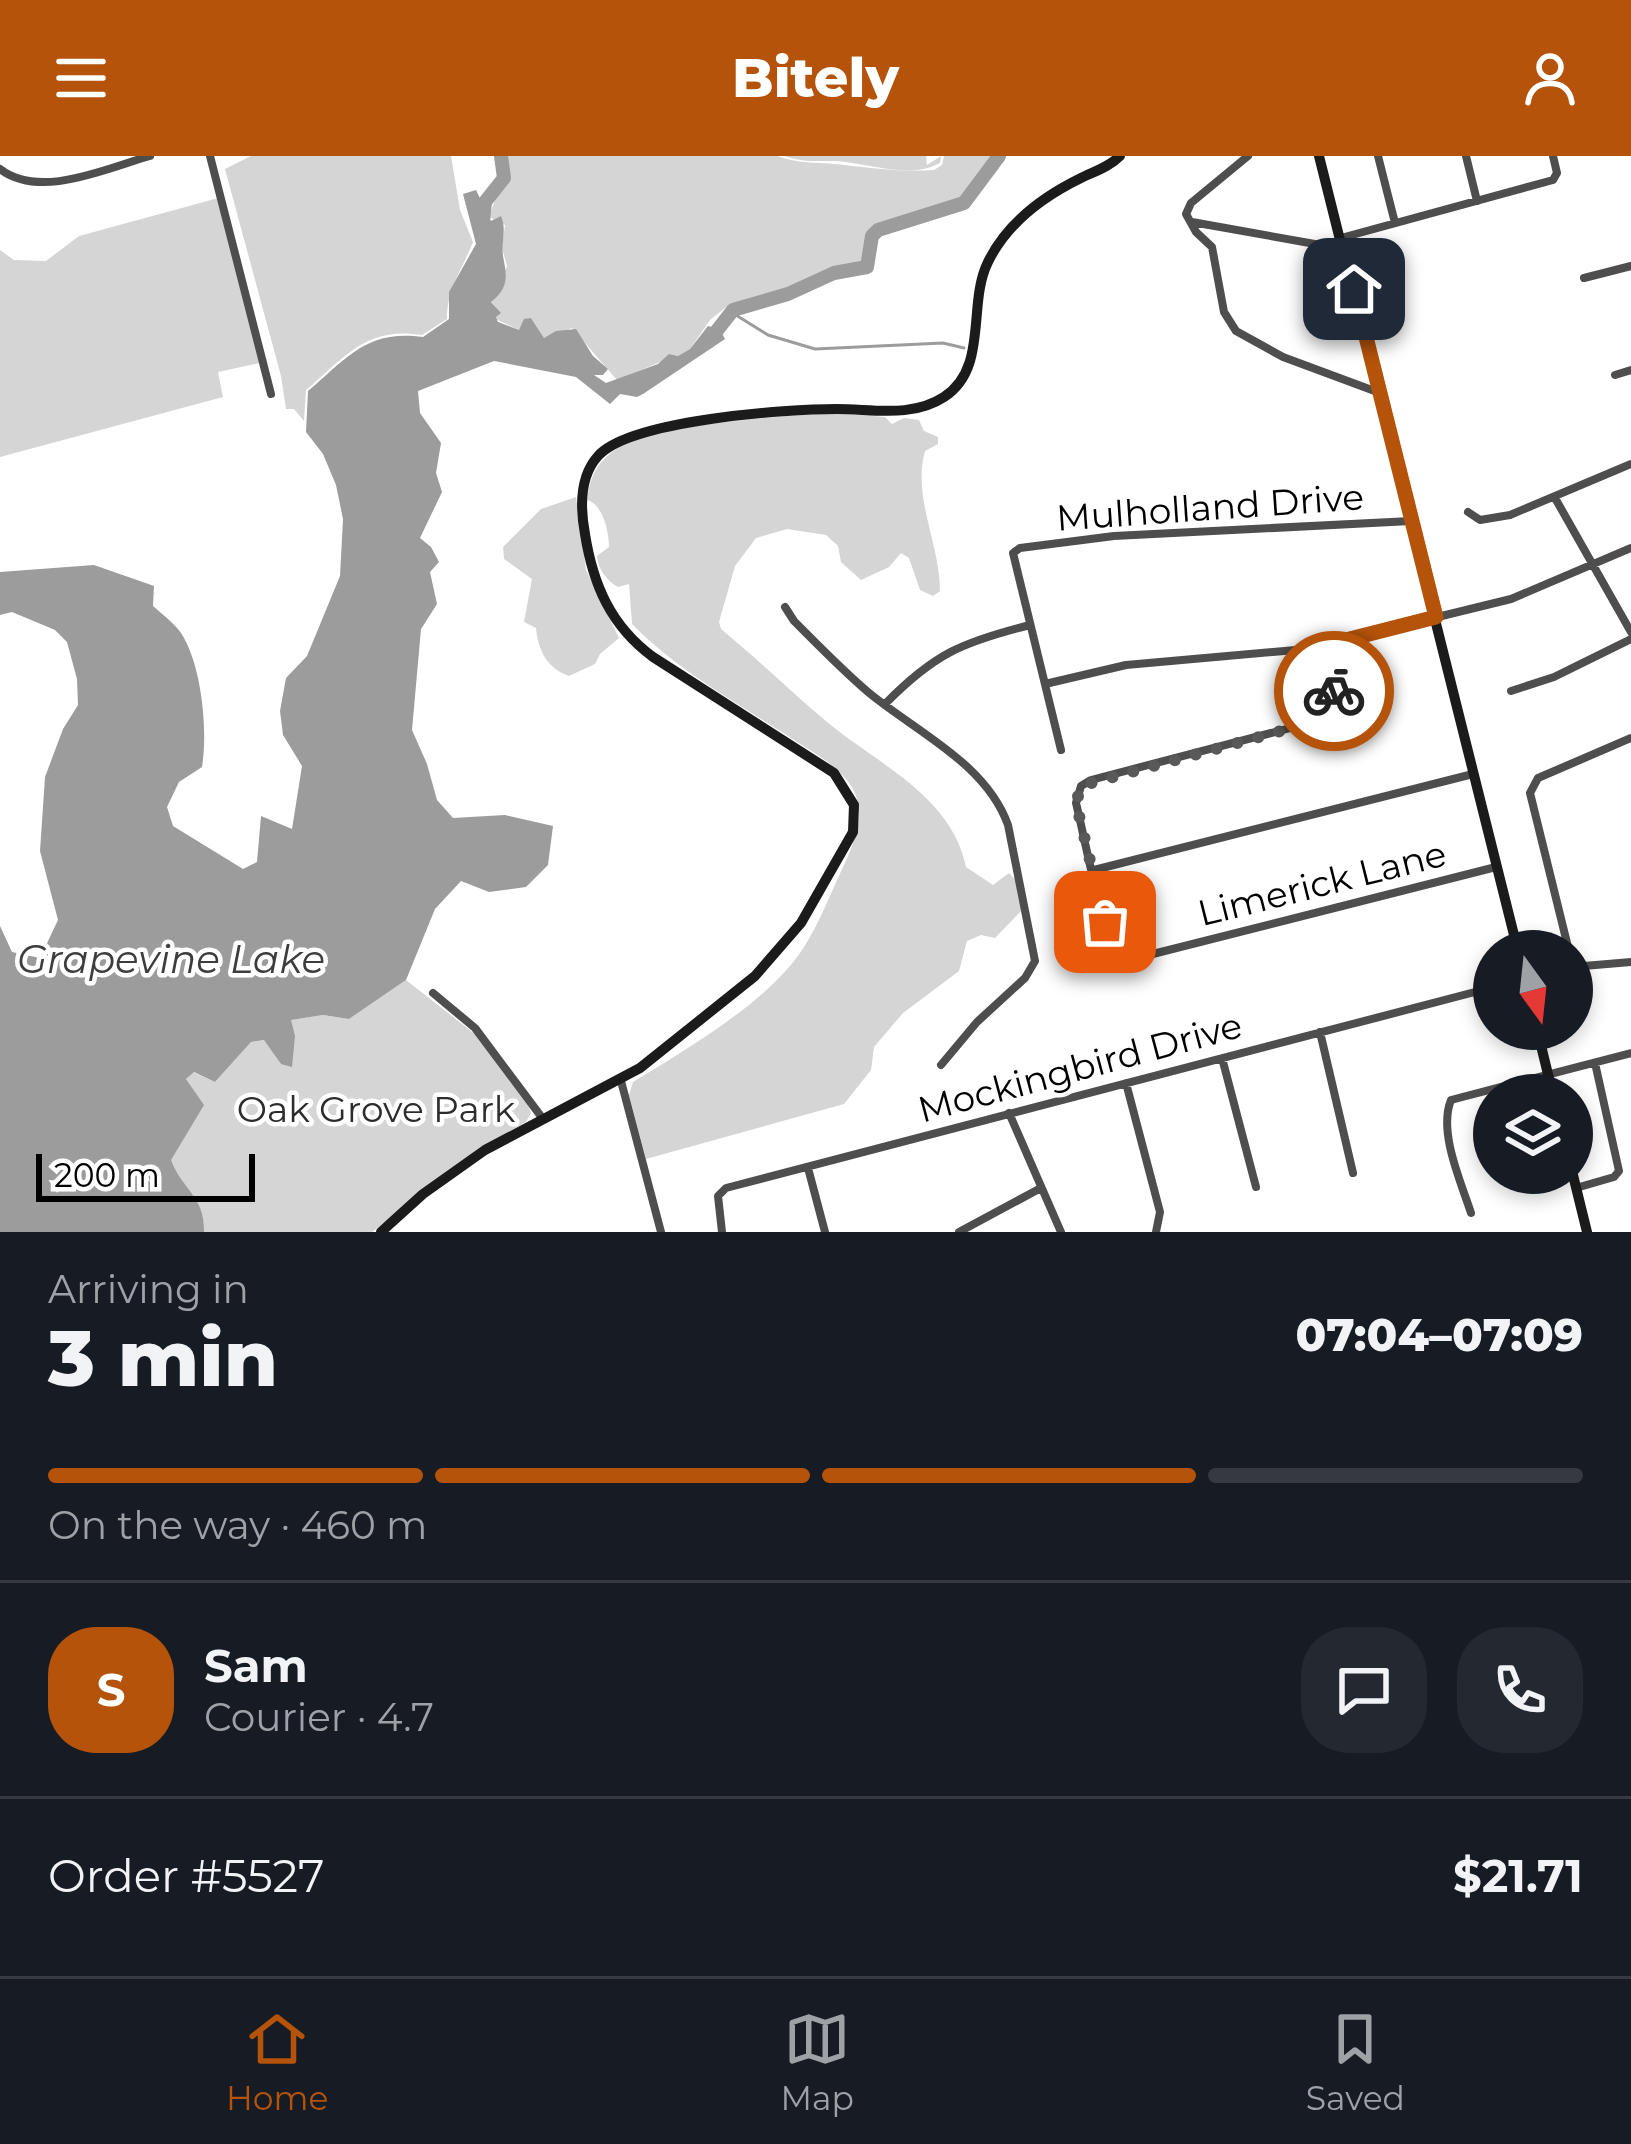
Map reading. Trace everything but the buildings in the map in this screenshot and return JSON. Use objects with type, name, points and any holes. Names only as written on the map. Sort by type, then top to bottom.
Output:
[{"type":"street","points":[[0,169],[26,183],[61,180],[150,156]]},
{"type":"street","points":[[211,156],[271,394]]},
{"type":"street","points":[[381,1232],[460,1166],[621,1081],[769,962],[823,890],[853,832],[855,813],[848,789],[834,773],[653,657],[620,629],[587,550],[582,494],[590,468],[608,447],[647,430],[805,410],[916,409],[944,397],[967,370],[980,286],[1002,239],[1036,203],[1120,156]]},
{"type":"street","points":[[1248,156],[1191,203],[1186,214],[1212,247],[1224,312],[1236,331],[1283,357],[1382,393]]},
{"type":"street","points":[[1319,156],[1513,930]]},
{"type":"street","points":[[1378,156],[1395,224]]},
{"type":"street","points":[[1466,156],[1477,201]]},
{"type":"street","points":[[1189,222],[1343,244],[1395,224],[1553,180],[1557,173],[1552,156]]},
{"type":"street","points":[[1212,247],[1222,228]]},
{"type":"street","points":[[1584,278],[1631,266]]},
{"type":"street","points":[[1615,375],[1631,370]]},
{"type":"street","points":[[1468,512],[1490,520],[1631,464]]},
{"type":"street","points":[[1510,691],[1553,677],[1631,636],[1555,498]]},
{"type":"street","name":"Mulholland Drive","points":[[1030,626],[1012,553],[1020,548],[1114,536],[1413,520]]},
{"type":"street","points":[[1045,684],[1126,665],[1330,644],[1510,599],[1631,548]]},
{"type":"street","points":[[785,607],[833,660],[970,769],[1002,807],[1036,950],[1033,968],[941,1065]]},
{"type":"street","points":[[885,704],[931,660],[968,643],[1030,626],[1061,750]]},
{"type":"street","name":"Limerick Lane","points":[[1330,644],[1334,692],[1317,721],[1081,786],[1076,803],[1110,938],[1120,953],[1137,958],[1497,867]]},
{"type":"street","points":[[1564,930],[1530,794],[1532,785],[1538,778],[1631,738]]},
{"type":"street","points":[[1094,870],[1475,774]]},
{"type":"street","points":[[1593,964],[1631,962]]},
{"type":"street","points":[[433,993],[475,1028],[543,1119]]},
{"type":"street","name":"Mockingbird Drive","points":[[722,1232],[717,1207],[720,1192],[1473,993]]},
{"type":"street","points":[[1320,1033],[1353,1173]]},
{"type":"street","points":[[1542,1050],[1548,1073]]},
{"type":"street","points":[[1472,1213],[1449,1130],[1449,1105],[1468,1092],[1631,1054]]},
{"type":"street","points":[[1222,1058],[1256,1186]]},
{"type":"street","points":[[1593,1183],[1614,1177],[1618,1171],[1594,1063]]},
{"type":"street","points":[[621,1081],[662,1232]]},
{"type":"street","points":[[1126,1083],[1160,1212],[1156,1232]]},
{"type":"street","points":[[1009,1113],[1061,1232]]},
{"type":"street","points":[[808,1168],[825,1232]]},
{"type":"street","points":[[959,1232],[1039,1189]]},
{"type":"street","points":[[1578,1194],[1587,1232]]},
{"type":"green space","points":[[251,156],[451,156],[460,210],[473,242],[452,288],[447,319],[422,335],[386,335],[345,356],[306,390],[304,421],[294,409],[286,409],[225,169]]},
{"type":"green space","points":[[506,156],[777,156],[934,170],[942,165],[944,156],[995,156],[981,178],[952,203],[870,231],[859,267],[828,270],[784,290],[730,304],[710,320],[690,349],[678,356],[669,354],[617,380],[572,328],[544,338],[531,318],[519,330],[496,319],[498,310],[491,301],[507,266],[502,248],[505,225],[489,217],[498,192],[510,179]]},
{"type":"green space","points":[[784,156],[926,156],[927,165],[941,156],[940,163],[928,168],[901,170]]},
{"type":"green space","points":[[222,197],[260,363],[218,372],[223,397],[0,457],[0,250],[14,260],[46,261],[79,236]]},
{"type":"green space","points":[[835,413],[885,417],[892,424],[904,418],[919,420],[924,431],[938,437],[938,444],[925,451],[922,485],[940,591],[933,596],[920,590],[909,558],[901,553],[889,567],[861,580],[841,562],[838,546],[826,535],[787,529],[756,538],[735,566],[721,629],[820,716],[927,799],[958,841],[966,867],[993,885],[1009,873],[1016,880],[1022,910],[995,938],[981,935],[967,941],[959,971],[903,1013],[874,1047],[871,1070],[844,1104],[646,1159],[629,1095],[633,1082],[726,1022],[789,967],[815,927],[849,854],[859,811],[853,789],[833,767],[687,670],[632,624],[629,584],[618,587],[599,565],[597,556],[609,547],[609,541],[601,513],[587,500],[590,486],[598,467],[612,452],[656,434]]},
{"type":"green space","points":[[576,497],[586,570],[619,638],[595,664],[569,676],[549,663],[536,628],[524,622],[532,579],[504,559],[503,547],[541,509]]},
{"type":"green space","name":"Oak Grove Park","points":[[406,980],[476,1035],[527,1102],[531,1113],[526,1122],[478,1149],[372,1232],[204,1232],[197,1202],[170,1160],[203,1105],[186,1079],[193,1072],[215,1082],[251,1042],[265,1040],[281,1064],[290,1020],[323,1015],[349,1019]]},
{"type":"water","name":"Grapevine Lake","points":[[476,190],[491,221],[501,216],[504,226],[505,281],[491,302],[501,313],[498,322],[519,330],[524,319],[531,318],[544,338],[576,329],[608,369],[594,375],[606,383],[658,364],[669,354],[678,356],[708,326],[720,329],[725,339],[643,394],[620,394],[610,404],[576,377],[494,361],[418,391],[420,413],[441,443],[436,473],[442,492],[420,538],[439,562],[430,572],[437,604],[421,629],[412,730],[437,800],[453,818],[505,815],[553,826],[548,865],[526,887],[489,892],[461,881],[435,909],[406,980],[349,1019],[323,1015],[291,1020],[295,1036],[292,1067],[281,1064],[264,1040],[251,1042],[215,1082],[194,1072],[186,1079],[204,1105],[171,1160],[197,1201],[204,1232],[0,1232],[0,926],[12,952],[40,958],[58,920],[40,851],[45,777],[63,729],[78,705],[67,642],[55,630],[12,612],[0,615],[0,572],[94,565],[154,586],[153,606],[178,629],[188,646],[204,717],[202,767],[179,782],[167,807],[173,826],[243,869],[257,862],[261,816],[292,829],[302,766],[283,735],[280,711],[286,678],[307,656],[340,576],[343,519],[323,454],[306,432],[308,391],[372,342],[423,337],[449,319],[449,292],[476,244],[463,194]]},
{"type":"waterway","points":[[483,221],[485,202],[504,178],[501,156]]},
{"type":"waterway","points":[[708,342],[733,310],[788,294],[834,273],[867,267],[872,236],[878,230],[964,203],[999,156]]},
{"type":"waterway","points":[[731,312],[768,335],[815,349],[943,343],[964,348]]},
{"type":"way so far","points":[[1105,922],[1076,803],[1081,786],[1317,721],[1327,711],[1334,691]]},
{"type":"route","points":[[1334,691],[1330,644],[1436,617],[1354,289]]}]
